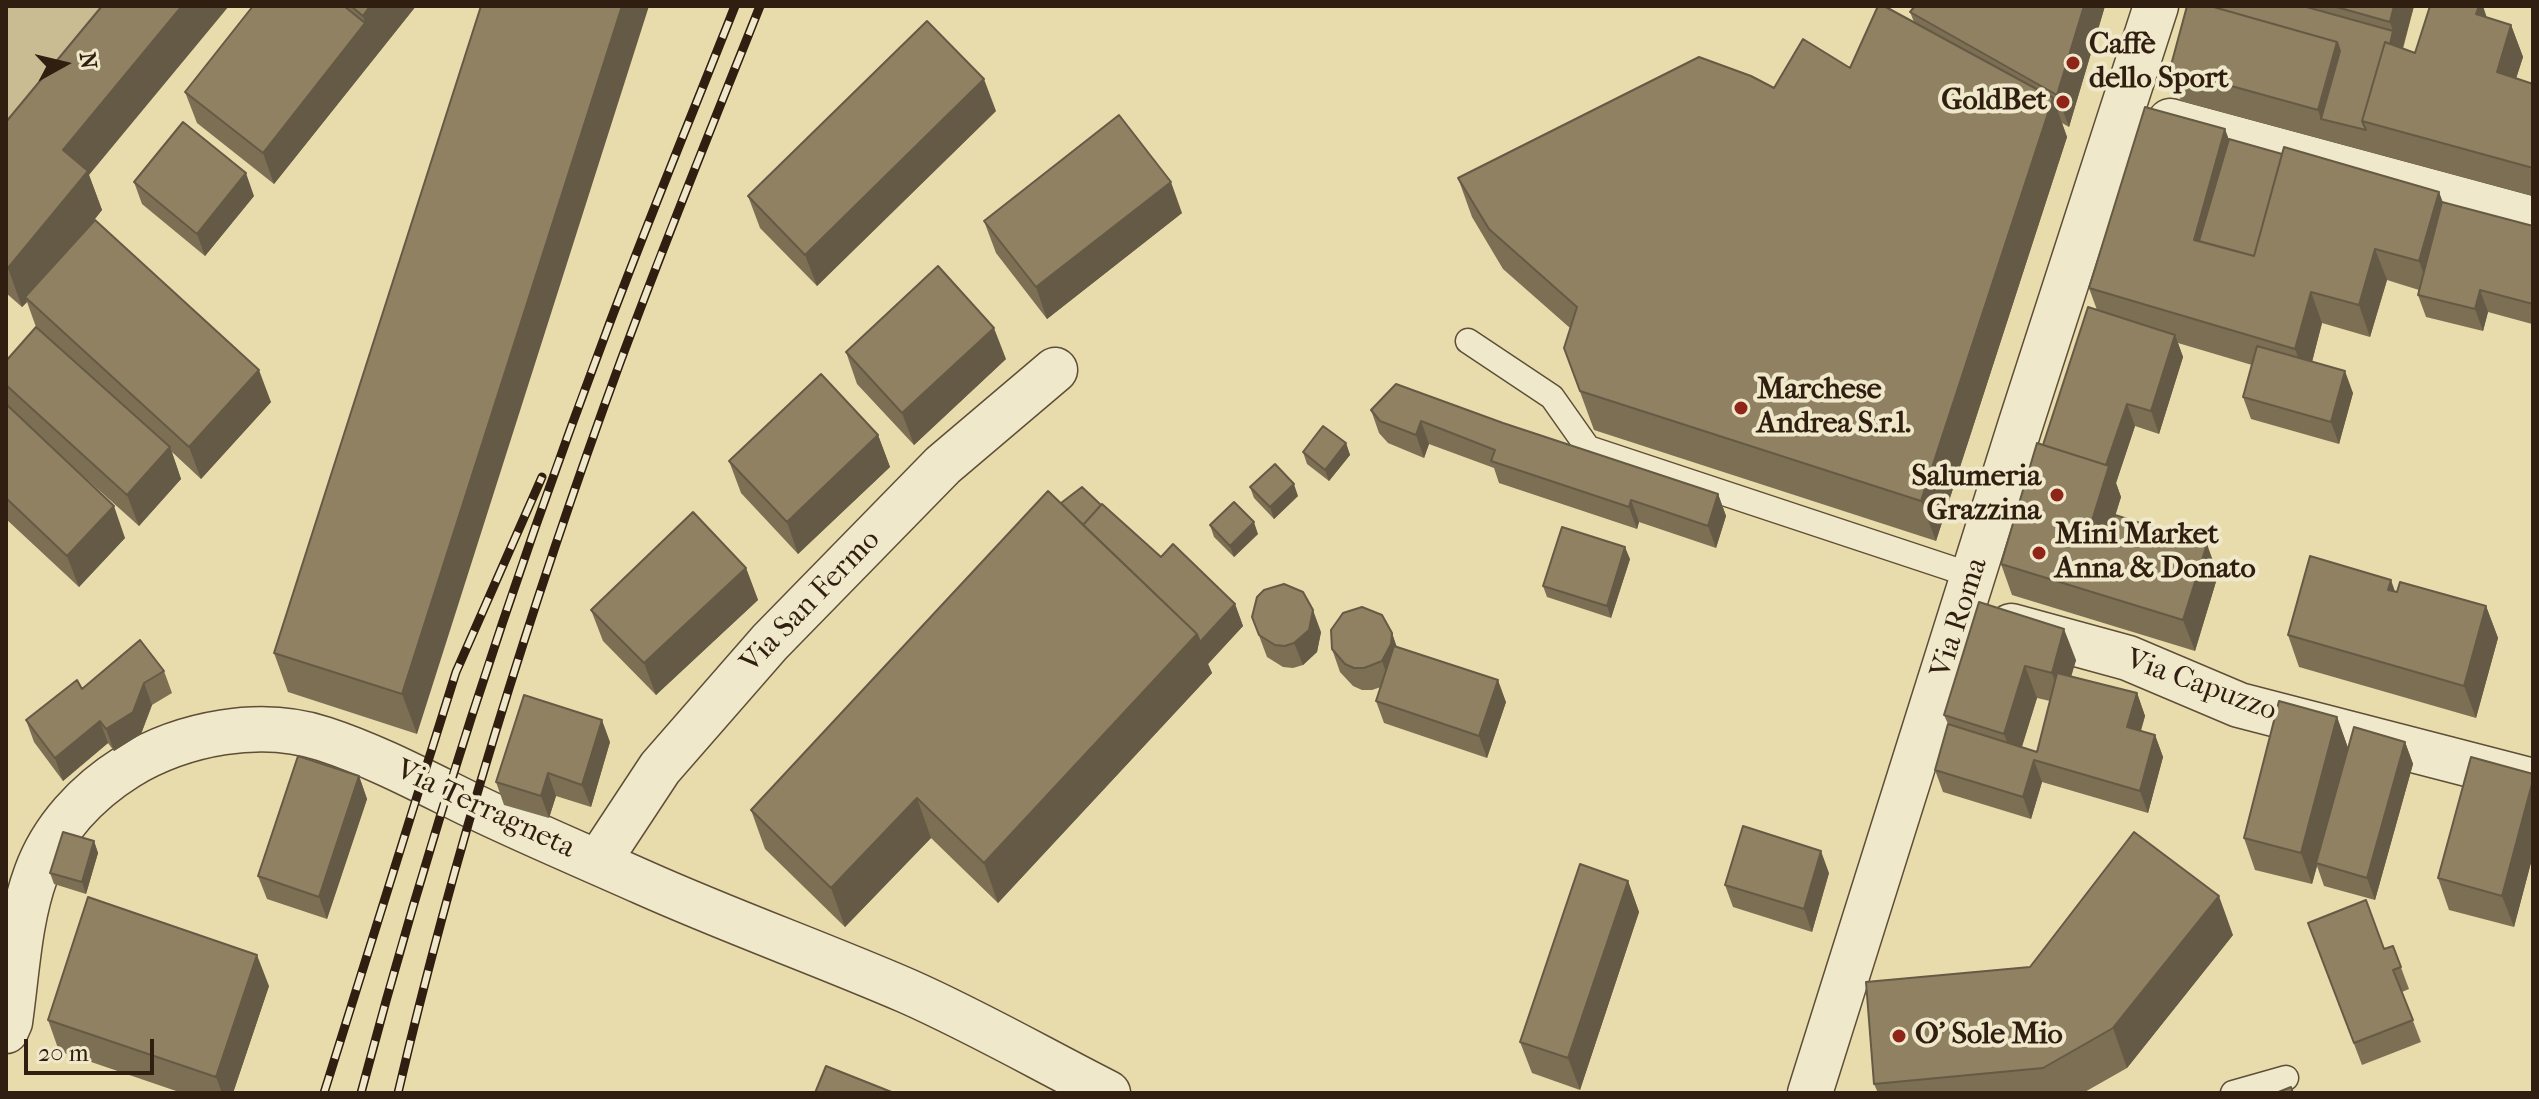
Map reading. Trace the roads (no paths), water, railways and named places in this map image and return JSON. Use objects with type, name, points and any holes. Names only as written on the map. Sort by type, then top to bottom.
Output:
[{"type":"street","name":"Via Roma","points":[[1810,1093],[2156,6]]},
{"type":"street","points":[[2125,109],[2533,219]]},
{"type":"street","name":"Via San Fermo","points":[[598,862],[660,768],[770,642],[943,465],[1055,370]]},
{"type":"street","name":"Via Capuzzo","points":[[1968,594],[2239,705],[2533,781]]},
{"type":"street","name":"Via Terragneta","points":[[6,1031],[10,1022],[23,928],[36,874],[54,839],[77,806],[108,779],[153,751],[207,733],[266,730],[321,738],[423,780],[598,862],[909,992],[1108,1093]]},
{"type":"lane","points":[[1468,341],[1552,397],[1588,448],[1968,594]]},
{"type":"lane","points":[[2233,1093],[2286,1078]]},
{"type":"railway","points":[[361,1093],[415,901],[505,615],[606,333],[735,6]]},
{"type":"railway","points":[[398,1093],[471,815],[557,540],[638,315],[760,6]]},
{"type":"railway","points":[[324,1093],[456,672],[542,477]]},
{"type":"place","name":"Caffè dello Sport","points":[[2073,63]]},
{"type":"place","name":"GoldBet","points":[[2063,102]]},
{"type":"place","name":"Marchese Andrea S.r.l.","points":[[1741,408]]},
{"type":"place","name":"Salumeria Grazzina","points":[[2057,495]]},
{"type":"place","name":"Mini Market Anna & Donato","points":[[2039,553]]},
{"type":"place","name":"O' Sole Mio","points":[[1899,1036]]}]
